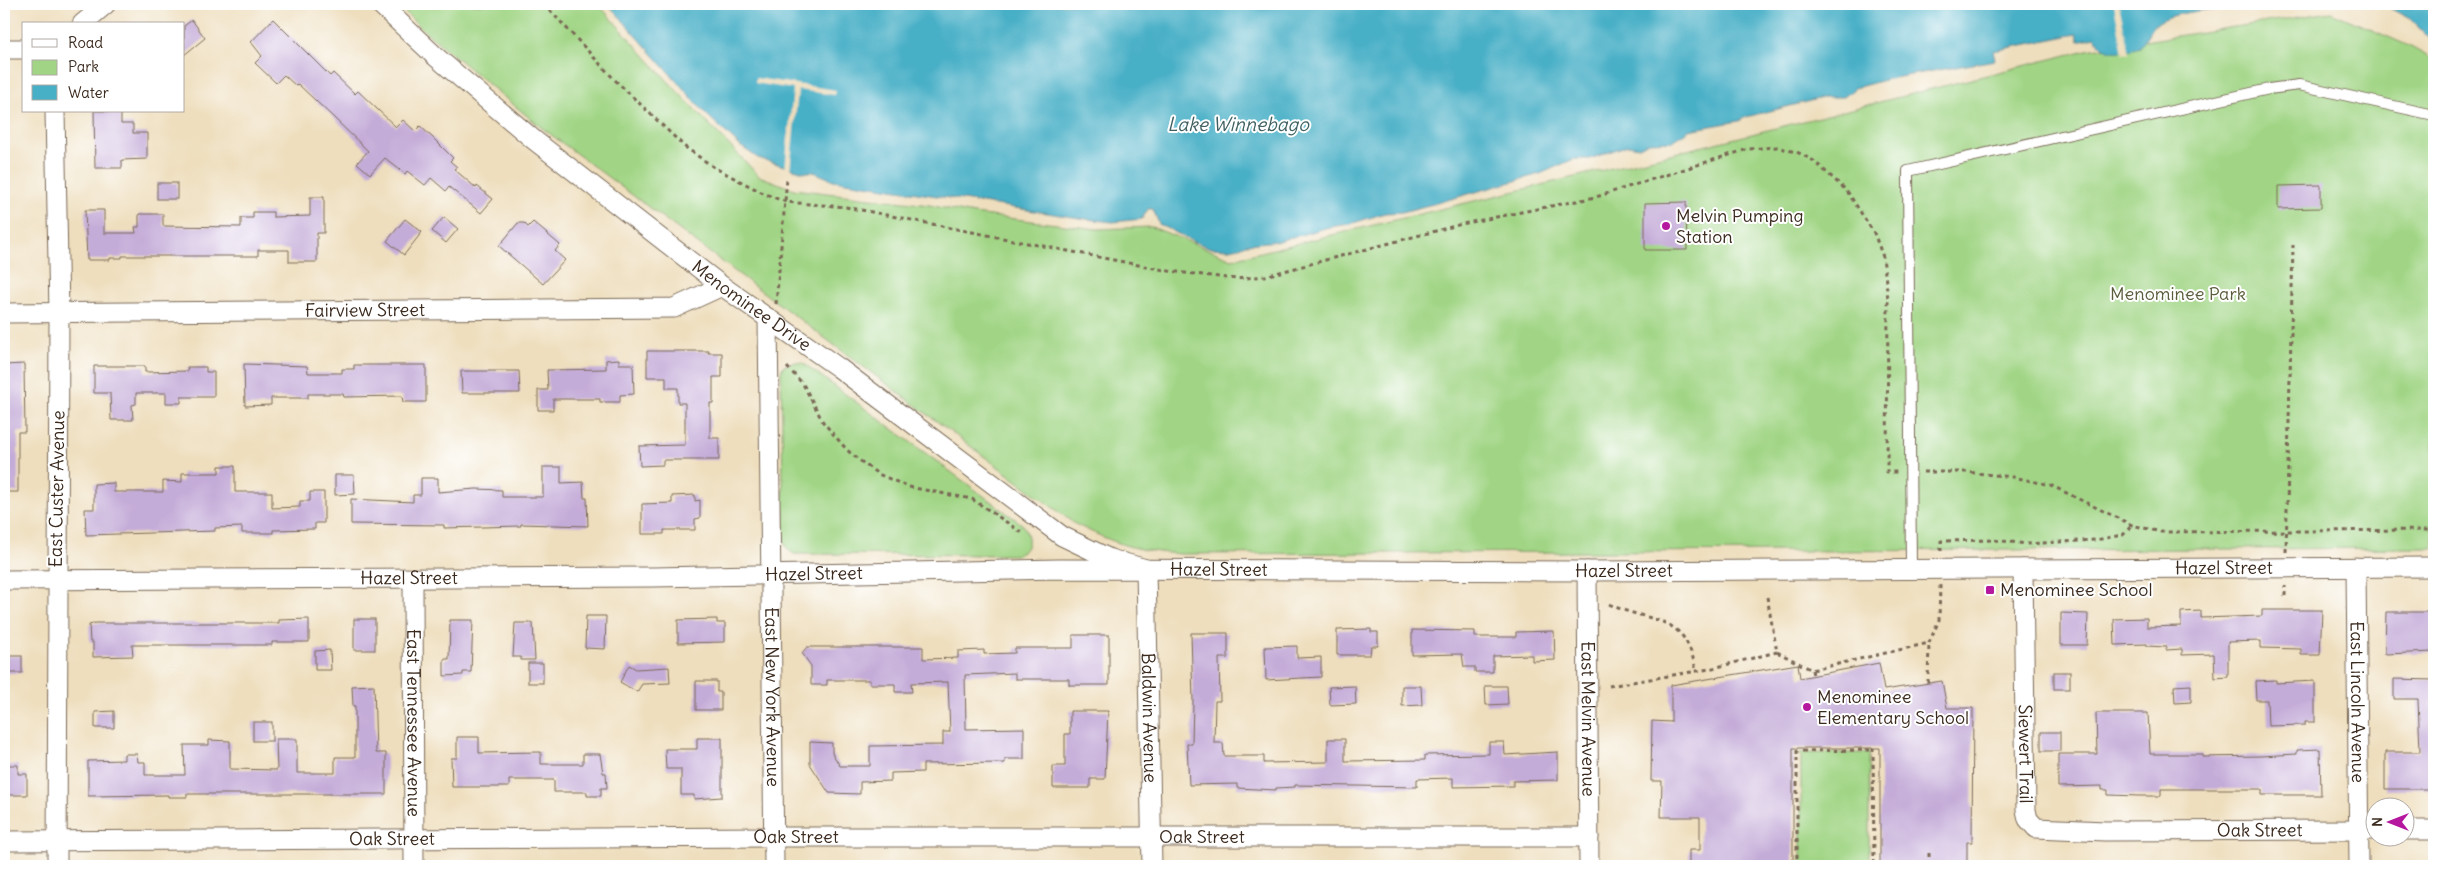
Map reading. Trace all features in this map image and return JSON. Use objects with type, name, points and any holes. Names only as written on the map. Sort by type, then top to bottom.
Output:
[{"type":"street","points":[[84,22],[106,4]]},
{"type":"street","name":"Menominee Drive","points":[[380,4],[435,56],[534,140],[722,286],[839,368],[1062,536],[1110,559],[1146,569]]},
{"type":"street","points":[[4,49],[22,49]]},
{"type":"street","name":"East Custer Avenue","points":[[55,112],[59,313],[56,579],[56,866]]},
{"type":"street","name":"Fairview Street","points":[[4,313],[674,308],[722,286]]},
{"type":"street","name":"East New York Avenue","points":[[770,320],[770,573],[774,866]]},
{"type":"street","name":"East Lincoln Avenue","points":[[2356,567],[2366,806]]},
{"type":"street","name":"Hazel Street","points":[[4,580],[654,577],[770,573],[1146,569],[1587,570],[2434,567]]},
{"type":"street","name":"Baldwin Avenue","points":[[1146,569],[1152,866]]},
{"type":"street","name":"Siewert Trail","points":[[2023,569],[2026,802],[2028,819],[2033,826],[2041,830],[2144,831]]},
{"type":"street","name":"East Melvin Avenue","points":[[1587,570],[1590,866]]},
{"type":"street","name":"East Tennessee Avenue","points":[[413,579],[414,866]]},
{"type":"street","name":"Oak Street","points":[[2144,831],[2366,830]]},
{"type":"street","points":[[2416,830],[2434,830]]},
{"type":"street","name":"East Lincoln Avenue","points":[[2359,866],[2366,834]]},
{"type":"street","name":"Oak Street","points":[[4,842],[774,837],[1589,837]]},
{"type":"lane","points":[[1910,569],[1908,171],[2269,89],[2299,85],[2434,115]]},
{"type":"path","points":[[544,4],[615,80],[685,147],[737,181],[786,202],[846,207],[1169,271],[1244,278],[1265,276],[1462,224],[1596,197],[1748,148],[1777,147],[1799,153],[1829,173],[1847,191],[1874,233],[1883,257],[1888,299],[1887,472],[1975,473],[2013,477],[2050,485],[2132,525],[2161,532],[2434,530]]},
{"type":"path","points":[[770,320],[777,300],[787,178]]},
{"type":"path","points":[[2285,596],[2293,245]]},
{"type":"path","points":[[787,367],[803,384],[822,422],[847,450],[878,474],[909,487],[972,499],[1024,534]]},
{"type":"path","points":[[1928,683],[1929,643],[1939,620],[1941,541],[1994,540],[2026,544],[2064,542],[2123,535],[2132,525]]},
{"type":"path","points":[[1767,597],[1777,652]]},
{"type":"path","points":[[1609,604],[1628,614],[1665,621],[1676,628],[1689,646],[1696,671]]},
{"type":"path","points":[[1609,686],[1696,671],[1777,652],[1812,670],[1929,643]]},
{"type":"path","points":[[1812,670],[1813,675]]},
{"type":"path","points":[[1797,866],[1795,845],[1797,750],[1873,749],[1874,866]]},
{"type":"path","points":[[1929,853],[1929,866]]},
{"type":"green space","name":"Menominee Park","points":[[396,4],[598,4],[677,91],[759,176],[793,189],[929,205],[974,214],[1097,229],[1152,227],[1232,259],[1708,145],[2087,50],[2331,12],[2409,46],[2434,60],[2434,548],[1181,554],[1151,551],[1126,545],[1102,537],[1075,524],[538,125],[428,34]]},
{"type":"green space","points":[[796,362],[803,363],[1023,525],[1028,539],[1025,550],[1016,555],[794,554],[789,550],[785,545],[784,537],[781,372],[783,366]]},
{"type":"green space","points":[[1801,753],[1869,753],[1869,866],[1801,866]]},
{"type":"water","name":"Lake Winnebago","points":[[608,4],[2256,4],[2175,15],[2156,24],[2140,47],[2126,50],[2115,51],[2104,48],[2094,37],[2079,41],[2077,34],[1993,51],[1995,60],[1888,79],[1855,88],[1844,97],[1826,97],[1746,117],[1739,121],[1689,130],[1673,141],[1649,142],[1639,147],[1628,145],[1590,159],[1574,159],[1540,174],[1402,212],[1385,213],[1350,224],[1329,227],[1279,241],[1246,244],[1229,249],[1211,248],[1192,241],[1159,224],[1153,209],[1148,209],[1142,219],[1113,222],[1086,219],[833,180],[814,172],[804,172],[758,158],[740,146],[706,114]]},
{"type":"water","points":[[2382,4],[2434,4],[2434,43],[2410,19]]},
{"type":"pier","points":[[2114,4],[2119,4],[2129,53],[2123,54]]},
{"type":"pier","points":[[756,78],[836,90],[835,95],[798,90],[790,171],[785,170],[793,89],[755,83]]},
{"type":"building","points":[[273,19],[330,76],[333,73],[355,94],[358,91],[396,127],[403,120],[415,131],[420,126],[433,138],[453,158],[450,161],[457,167],[454,169],[476,188],[477,186],[493,199],[481,213],[449,187],[446,191],[431,178],[425,185],[407,171],[405,174],[385,158],[370,174],[357,163],[368,151],[298,84],[296,86],[284,75],[276,83],[255,63],[262,56],[251,42]]},
{"type":"building","points":[[192,20],[205,38],[185,54],[185,25]]},
{"type":"building","points":[[94,112],[121,112],[121,124],[133,124],[133,133],[147,133],[147,159],[122,160],[122,168],[95,168]]},
{"type":"building","points":[[157,183],[177,183],[177,199],[157,199]]},
{"type":"building","points":[[2321,185],[2321,208],[2278,209],[2278,186]]},
{"type":"building","points":[[310,197],[324,197],[324,233],[317,233],[317,262],[289,262],[289,250],[258,250],[258,256],[122,256],[122,258],[110,258],[110,260],[87,260],[85,210],[104,210],[104,233],[136,233],[135,227],[139,227],[139,214],[163,214],[163,226],[241,227],[241,218],[253,218],[253,212],[273,212],[273,217],[310,216]]},
{"type":"building","name":"Melvin Pumping Station","points":[[1686,202],[1687,250],[1645,250],[1645,203]]},
{"type":"building","points":[[444,217],[458,229],[446,243],[432,231]]},
{"type":"building","points":[[405,219],[422,232],[404,255],[387,241]]},
{"type":"building","points":[[533,222],[560,245],[555,251],[565,260],[543,284],[499,246],[518,223],[524,223],[528,227]]},
{"type":"building","points":[[647,351],[709,351],[708,353],[722,353],[722,377],[713,377],[713,403],[710,403],[710,438],[719,438],[719,460],[663,460],[663,465],[640,466],[639,446],[685,445],[685,403],[678,403],[678,388],[666,388],[666,377],[647,377]]},
{"type":"building","points":[[619,359],[619,364],[633,364],[634,394],[620,395],[620,402],[600,402],[600,399],[553,399],[553,410],[538,410],[538,390],[548,390],[547,370],[606,369],[606,360]]},
{"type":"building","points":[[24,364],[25,432],[18,432],[18,492],[4,492],[4,365]]},
{"type":"building","points":[[244,364],[307,366],[308,373],[342,373],[342,369],[354,369],[354,365],[426,365],[426,402],[403,402],[402,396],[344,397],[343,394],[308,394],[308,398],[271,398],[271,405],[245,406]]},
{"type":"building","points":[[94,366],[145,366],[145,372],[188,371],[187,367],[206,367],[206,372],[214,372],[214,397],[181,397],[181,403],[166,403],[166,393],[136,393],[136,404],[132,405],[133,420],[111,420],[110,393],[94,393]]},
{"type":"building","points":[[461,371],[519,371],[520,393],[462,393]]},
{"type":"building","points":[[219,466],[235,466],[235,492],[272,492],[272,508],[300,507],[300,501],[310,501],[310,492],[324,492],[324,523],[315,523],[315,529],[273,530],[273,533],[242,533],[242,527],[215,528],[215,531],[86,535],[85,509],[94,509],[94,484],[114,483],[114,492],[163,492],[163,481],[182,482],[182,473],[219,473]]},
{"type":"building","points":[[543,467],[561,467],[561,483],[583,482],[584,498],[587,498],[588,526],[521,524],[521,526],[444,528],[444,525],[351,524],[351,499],[413,502],[413,495],[421,495],[421,478],[438,478],[438,492],[476,489],[502,490],[502,497],[543,497]]},
{"type":"building","points":[[335,475],[354,475],[355,494],[335,495]]},
{"type":"building","points":[[695,495],[695,501],[700,500],[700,518],[695,519],[695,530],[664,530],[664,534],[642,534],[642,504],[672,503],[672,496]]},
{"type":"building","points":[[2262,610],[2322,610],[2320,655],[2301,655],[2301,649],[2261,648],[2261,641],[2228,642],[2228,677],[2215,678],[2214,654],[2182,655],[2182,649],[2166,650],[2166,647],[2147,646],[2147,644],[2115,645],[2114,619],[2147,618],[2147,627],[2181,626],[2181,612],[2201,611],[2201,618],[2262,616]]},
{"type":"building","points":[[2386,612],[2434,612],[2434,652],[2385,654]]},
{"type":"building","points":[[2061,613],[2088,614],[2087,645],[2061,645]]},
{"type":"building","points":[[586,616],[606,616],[605,649],[585,648]]},
{"type":"building","points":[[309,619],[309,642],[272,642],[272,645],[132,645],[133,656],[93,657],[93,642],[90,642],[89,625],[96,623],[279,623],[279,620]]},
{"type":"building","points":[[354,619],[375,619],[375,650],[354,650]]},
{"type":"building","points":[[717,619],[717,623],[725,623],[725,642],[678,643],[678,620]]},
{"type":"building","points":[[450,620],[473,620],[471,672],[463,672],[463,675],[444,676],[444,659],[449,659]]},
{"type":"building","points":[[515,623],[533,623],[535,660],[521,660],[521,657],[513,657]]},
{"type":"building","points":[[1371,629],[1371,632],[1378,632],[1378,646],[1371,646],[1370,655],[1337,655],[1337,630]]},
{"type":"building","points":[[1412,630],[1475,631],[1475,637],[1516,637],[1516,632],[1554,631],[1555,660],[1532,661],[1532,655],[1493,656],[1493,672],[1475,672],[1475,667],[1464,667],[1462,654],[1412,655]]},
{"type":"building","points":[[1191,633],[1228,633],[1228,658],[1219,658],[1220,701],[1215,701],[1214,743],[1223,743],[1224,756],[1264,756],[1264,763],[1328,762],[1328,739],[1345,739],[1345,761],[1425,760],[1425,755],[1489,754],[1489,742],[1504,742],[1505,755],[1558,752],[1558,780],[1513,781],[1513,786],[1453,787],[1453,778],[1417,779],[1417,787],[1295,785],[1295,787],[1276,788],[1276,790],[1237,788],[1237,784],[1189,785],[1187,744],[1192,744],[1193,701]]},
{"type":"building","points":[[1073,635],[1109,635],[1109,685],[1069,685],[1069,679],[1015,679],[1015,673],[965,675],[966,729],[1024,728],[1024,759],[1005,759],[1005,763],[923,764],[923,772],[891,773],[891,781],[860,782],[860,794],[829,793],[810,764],[810,742],[832,743],[832,753],[840,766],[870,766],[870,746],[943,745],[943,732],[950,732],[948,682],[911,683],[912,692],[895,692],[895,684],[870,684],[870,680],[827,680],[827,685],[811,685],[811,666],[802,653],[807,647],[923,647],[923,659],[958,658],[958,651],[984,650],[984,654],[1015,653],[1015,648],[1073,648]]},
{"type":"building","points":[[1297,646],[1297,658],[1321,657],[1321,677],[1266,680],[1265,647]]},
{"type":"building","points":[[330,650],[331,670],[315,670],[315,651]]},
{"type":"building","points":[[4,656],[22,656],[22,673],[4,673]]},
{"type":"building","points":[[528,663],[543,663],[543,683],[528,683]]},
{"type":"building","points":[[1879,663],[1884,690],[1942,681],[1947,708],[1973,708],[1972,842],[1967,842],[1967,866],[1880,866],[1880,748],[1793,748],[1793,866],[1689,866],[1689,850],[1700,850],[1700,817],[1661,817],[1662,781],[1651,781],[1652,721],[1671,722],[1671,685],[1798,664],[1800,678]]},
{"type":"building","points":[[629,665],[636,669],[669,667],[670,683],[642,684],[637,692],[620,682]]},
{"type":"building","points":[[2054,672],[2070,672],[2070,689],[2054,689]]},
{"type":"building","points":[[2394,679],[2434,680],[2434,702],[2432,702],[2434,789],[2385,789],[2385,752],[2420,752],[2418,699],[2394,699]]},
{"type":"building","points":[[2276,680],[2276,683],[2315,681],[2315,722],[2305,722],[2305,725],[2268,726],[2267,700],[2256,700],[2255,681]]},
{"type":"building","points":[[696,681],[717,681],[717,692],[721,692],[721,710],[696,710]]},
{"type":"building","points":[[374,685],[376,753],[386,753],[386,794],[187,794],[187,797],[168,797],[168,795],[88,796],[88,761],[124,760],[124,754],[137,754],[138,762],[145,762],[145,775],[185,775],[184,745],[209,745],[209,740],[230,741],[230,769],[277,770],[276,739],[297,739],[297,773],[335,773],[335,757],[355,757],[355,706],[353,706],[352,686]]},
{"type":"building","points":[[2191,685],[2191,702],[2175,703],[2174,686]]},
{"type":"building","points":[[1355,686],[1356,704],[1330,705],[1329,687]]},
{"type":"building","points":[[1402,686],[1421,686],[1422,705],[1402,706]]},
{"type":"building","points":[[1485,686],[1507,686],[1508,704],[1486,705]]},
{"type":"building","points":[[114,711],[114,728],[95,728],[95,712]]},
{"type":"building","points":[[1070,711],[1108,711],[1105,779],[1090,779],[1090,788],[1053,788],[1053,766],[1065,766],[1065,734],[1070,734]]},
{"type":"building","points":[[2096,713],[2148,713],[2150,754],[2202,754],[2202,757],[2261,756],[2297,754],[2297,750],[2320,749],[2321,795],[2262,795],[2262,789],[2161,789],[2161,796],[2140,796],[2108,795],[2108,790],[2102,790],[2102,786],[2058,787],[2058,754],[2097,754]]},
{"type":"building","points":[[253,722],[272,722],[272,741],[253,741]]},
{"type":"building","points":[[2041,732],[2060,732],[2060,751],[2041,751]]},
{"type":"building","points":[[457,737],[479,737],[479,753],[541,752],[541,764],[583,764],[583,754],[600,754],[603,773],[606,773],[607,788],[601,788],[601,796],[587,796],[587,792],[554,792],[554,780],[509,780],[509,787],[452,787],[451,758],[457,758]]},
{"type":"building","points":[[697,738],[722,738],[722,797],[694,799],[694,795],[681,795],[681,769],[666,769],[665,749],[697,749]]},
{"type":"building","points":[[4,765],[18,765],[18,774],[27,774],[27,795],[4,795]]},
{"type":"place","name":"Melvin Pumping Station","points":[[1666,226]]},
{"type":"place","name":"Menominee School","points":[[1990,590]]},
{"type":"place","name":"Menominee Elementary School","points":[[1807,707]]}]
